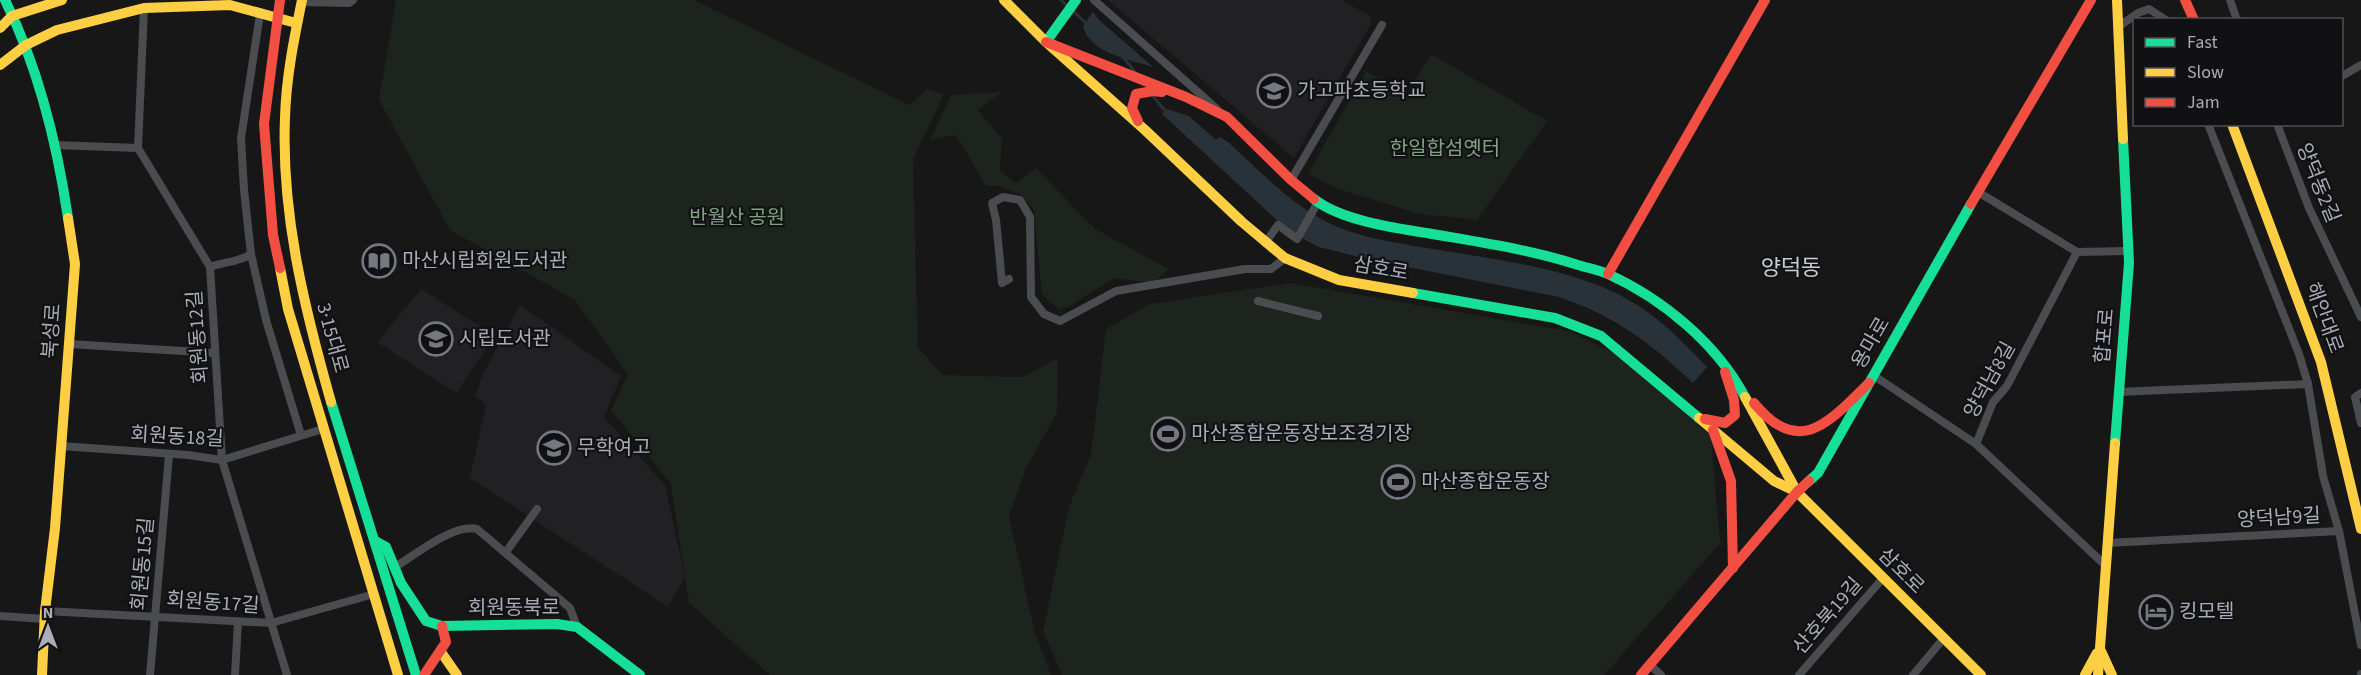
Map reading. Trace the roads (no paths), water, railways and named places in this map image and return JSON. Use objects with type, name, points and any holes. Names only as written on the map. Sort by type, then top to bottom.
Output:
[{"type":"main road","name":"북성로","points":[[5,0],[26,45],[42,90],[64,190],[75,264],[62,446],[45,615],[42,675]]},
{"type":"main road","points":[[0,28],[12,16],[62,0]]},
{"type":"main road","name":"3·15대로","points":[[280,0],[264,124],[273,235],[288,309],[398,675]]},
{"type":"main road","name":"삼호로","points":[[1004,0],[1046,42],[1145,130],[1265,243],[1285,258],[1339,280],[1555,318],[1576,325],[1600,336],[1774,481],[1797,492]]},
{"type":"main road","points":[[1076,0],[1046,42],[1186,97]]},
{"type":"main road","points":[[1608,274],[1765,0]]},
{"type":"main road","name":"합포로","points":[[2098,675],[2128,251],[2117,0]]},
{"type":"main road","points":[[2185,0],[2193,18]]},
{"type":"main road","name":"3·15대로","points":[[299,1],[284,122],[291,233],[304,305],[326,387],[416,675]]},
{"type":"main road","name":"용마로","points":[[1641,675],[1797,492],[1818,472],[2089,3]]},
{"type":"main road","points":[[0,65],[26,45],[57,30],[144,8],[230,5],[296,24]]},
{"type":"main road","points":[[1145,130],[1134,116],[1133,100],[1136,94],[1153,91],[1186,97]]},
{"type":"main road","name":"삼호로","points":[[1186,97],[1227,117],[1316,206],[1412,231],[1514,248],[1560,259],[1608,274],[1663,306],[1701,339],[1737,383],[1797,492],[1981,675]]},
{"type":"main road","name":"해안대로","points":[[2233,126],[2321,362],[2361,529]]},
{"type":"main road","points":[[1698,417],[1720,424],[1727,423],[1735,415],[1734,400],[1722,363]]},
{"type":"main road","points":[[1737,383],[1771,422],[1792,432],[1803,432],[1824,424],[1871,379]]},
{"type":"main road","points":[[1713,429],[1731,481],[1733,568]]},
{"type":"main road","points":[[375,541],[386,547],[401,583],[426,621],[442,626],[447,642],[424,675]]},
{"type":"main road","name":"회원동북로","points":[[442,626],[557,624],[577,627],[640,675]]},
{"type":"main road","points":[[2085,675],[2100,648]]},
{"type":"main road","points":[[2100,648],[2112,675]]},
{"type":"main road","points":[[441,652],[457,675]]},
{"type":"street","points":[[299,1],[349,3],[353,0]]},
{"type":"street","points":[[1094,0],[1227,117]]},
{"type":"street","points":[[2230,0],[2236,18]]},
{"type":"street","points":[[54,145],[138,148],[144,8]]},
{"type":"street","points":[[2118,27],[2138,13],[2149,9],[2163,18]]},
{"type":"street","points":[[260,14],[241,138],[244,190],[251,254],[266,320],[301,435]]},
{"type":"street","points":[[1291,180],[1382,25]]},
{"type":"street","points":[[2343,75],[2361,65]]},
{"type":"street","name":"양덕남9길","points":[[2107,543],[2339,531],[2323,476],[2308,384],[2300,354],[2209,126]]},
{"type":"street","name":"양덕동2길","points":[[2278,126],[2309,208],[2361,317]]},
{"type":"street","name":"회원동12길","points":[[138,148],[210,267],[222,460],[287,675]]},
{"type":"street","points":[[1978,192],[2078,252],[2128,251]]},
{"type":"street","points":[[1009,279],[1002,283],[996,220],[992,203],[1003,197],[1020,200],[1030,217],[1031,297],[1044,314],[1060,321],[1116,291],[1245,269],[1271,268],[1285,258]]},
{"type":"street","points":[[1265,243],[1278,225],[1297,239],[1316,206]]},
{"type":"street","name":"양덕남8길","points":[[2078,252],[2007,386],[1993,402],[1976,444],[2105,565]]},
{"type":"street","points":[[210,267],[251,254]]},
{"type":"street","points":[[1258,301],[1317,316]]},
{"type":"street","points":[[69,344],[215,353]]},
{"type":"street","points":[[1871,379],[1976,444]]},
{"type":"street","points":[[2118,392],[2308,384]]},
{"type":"street","points":[[2361,393],[2355,397],[2361,423]]},
{"type":"street","name":"회원동18길","points":[[62,446],[188,455],[222,460],[323,429]]},
{"type":"street","name":"회원동15길","points":[[150,675],[169,455]]},
{"type":"street","points":[[506,552],[537,509]]},
{"type":"street","points":[[395,567],[450,533],[469,527],[477,529],[570,608],[577,627]]},
{"type":"street","points":[[2339,531],[2361,645]]},
{"type":"street","name":"산호북19길","points":[[1799,675],[1883,578]]},
{"type":"street","name":"회원동17길","points":[[0,616],[156,616],[271,623],[374,594]]},
{"type":"street","points":[[234,675],[238,622]]},
{"type":"street","points":[[1913,675],[1944,638]]},
{"type":"street","points":[[1650,665],[1661,675]]},
{"type":"waterway","points":[[1061,0],[1088,25]]},
{"type":"waterway","points":[[1122,56],[1137,74]]},
{"type":"waterway","points":[[1153,96],[1166,112]]},
{"type":"place","name":"가고파초등학교","points":[[1274,91]]},
{"type":"place","name":"마산시립회원도서관","points":[[379,261]]},
{"type":"place","name":"시립도서관","points":[[436,339]]},
{"type":"place","name":"마산종합운동장보조경기장","points":[[1168,434]]},
{"type":"place","name":"무학여고","points":[[554,448]]},
{"type":"place","name":"마산종합운동장","points":[[1398,482]]},
{"type":"place","name":"킹모텔","points":[[2156,612]]},
{"type":"district","name":"양덕동","points":[[1791,268]]},
{"type":"park label","name":"한일합섬옛터","points":[[1445,149]]},
{"type":"park label","name":"반월산 공원","points":[[737,218]]}]
